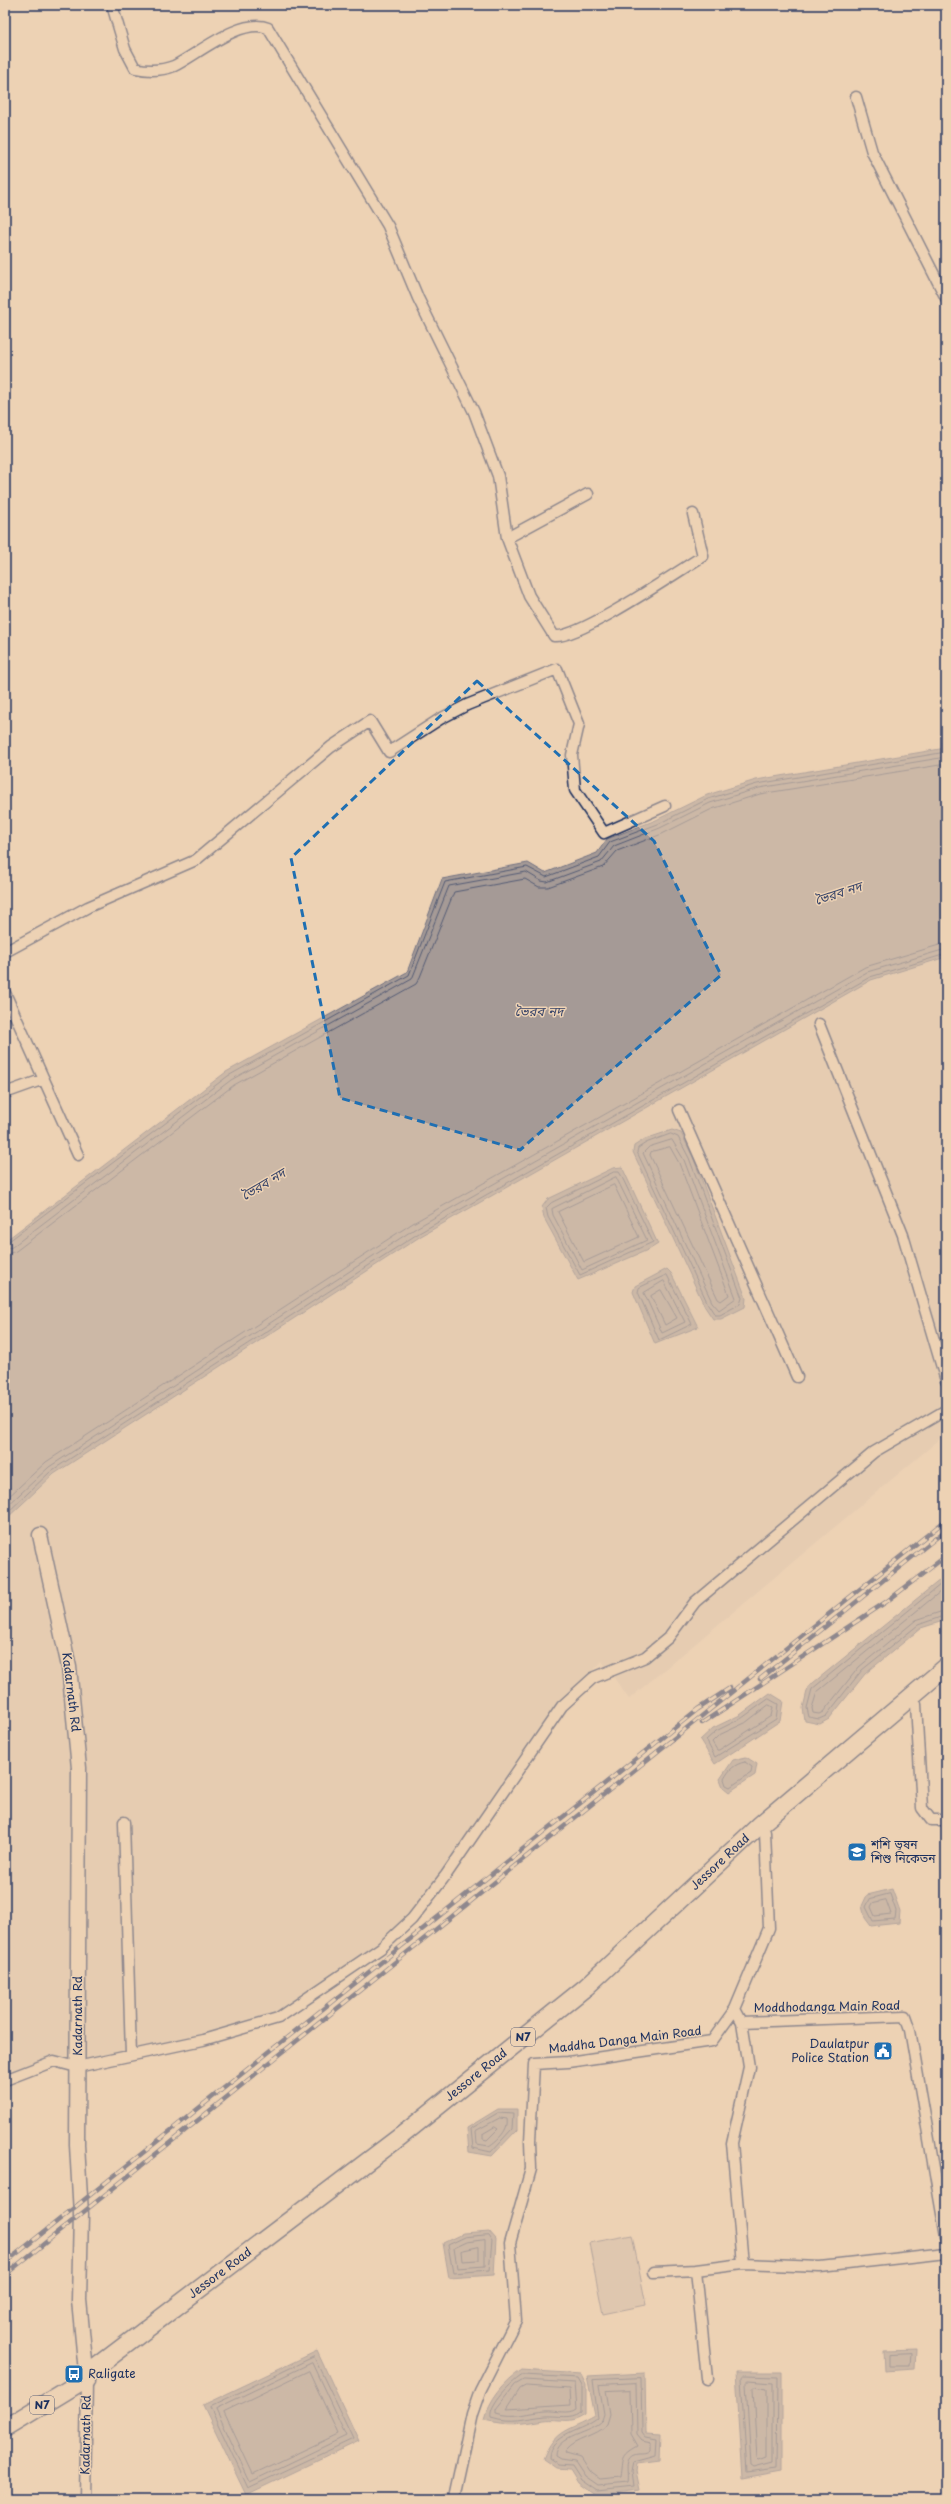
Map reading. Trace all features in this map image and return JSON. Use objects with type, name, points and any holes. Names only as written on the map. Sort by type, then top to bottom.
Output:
[{"type":"highway","name":"Jessore Road","points":[[84,2380],[394,2140],[586,1987],[761,1824],[946,1667]]},
{"type":"highway","name":"Jessore Road","points":[[5,2428],[84,2380],[129,2355],[423,2129],[587,1998],[765,1832],[946,1679]]},
{"type":"main road","name":"Kadarnath Rd","points":[[40,1535],[69,1667],[79,1768],[77,2145],[81,2214],[79,2300],[84,2380]]},
{"type":"street","points":[[112,5],[125,49],[135,68],[145,70],[154,71],[173,66],[212,43],[253,25],[268,28],[388,226],[418,298],[474,412],[498,476],[507,538],[529,596],[546,624],[556,637],[575,632],[623,607],[703,556],[693,514]]},
{"type":"street","points":[[856,97],[872,152],[946,298]]},
{"type":"street","points":[[507,538],[588,494]]},
{"type":"street","points":[[5,952],[88,907],[196,860],[331,747],[370,721],[389,752],[440,719],[467,705],[558,669],[579,724],[572,755],[576,790],[604,832],[665,806]]},
{"type":"street","points":[[5,995],[78,1155]]},
{"type":"street","points":[[819,1024],[903,1235],[946,1381]]},
{"type":"street","points":[[5,1093],[44,1079]]},
{"type":"street","points":[[679,1110],[797,1377]]},
{"type":"street","points":[[5,2080],[54,2061],[77,2068],[203,2040],[278,2018],[381,1948],[412,1919],[446,1875],[567,1702],[593,1678],[645,1657],[668,1638],[695,1602],[874,1452],[946,1410]]},
{"type":"street","points":[[916,1704],[922,1808],[931,1820],[946,1820]]},
{"type":"street","points":[[124,1822],[131,2055]]},
{"type":"street","name":"Maddha Danga Main Road","points":[[455,2498],[472,2414],[480,2390],[516,2320],[510,2243],[531,2169],[530,2141],[534,2064],[568,2062],[712,2041],[735,2009],[769,1928],[765,1832]]},
{"type":"street","points":[[735,2009],[742,2022],[749,2067],[732,2144],[743,2264]]},
{"type":"street","name":"Moddhodanga Main Road","points":[[742,2022],[905,2016],[910,2030],[946,2237]]},
{"type":"street","points":[[654,2272],[696,2270],[743,2264],[820,2267],[946,2253]]},
{"type":"street","points":[[696,2270],[707,2379]]},
{"type":"street","name":"Kadarnath Rd","points":[[84,2380],[85,2499]]},
{"type":"highlighted area","points":[[477,681],[654,841],[721,975],[520,1150],[340,1098],[291,858]]},
{"type":"shaded area","points":[[946,957],[946,1434],[629,1699],[602,1661],[562,1706],[446,1875],[381,1948],[262,2023],[131,2055],[54,2061],[5,2080],[5,1519],[54,1474],[421,1236],[871,980]]},
{"type":"shaded area","points":[[632,2235],[646,2305],[603,2314],[589,2243]]},
{"type":"water","name":"ভৈরব নদ","points":[[946,748],[946,957],[871,980],[421,1236],[54,1474],[5,1520],[5,1241],[226,1072],[407,972],[442,879],[528,863],[545,873],[597,853],[607,839],[656,820],[707,795],[756,780]]},
{"type":"water","points":[[672,1130],[681,1133],[693,1157],[746,1298],[745,1307],[721,1319],[713,1319],[705,1307],[633,1152],[634,1146],[645,1139]]},
{"type":"water","points":[[622,1167],[658,1244],[650,1249],[578,1280],[544,1218],[542,1207],[548,1199],[613,1168]]},
{"type":"water","points":[[667,1269],[671,1273],[698,1327],[655,1344],[633,1292],[635,1286]]},
{"type":"water","points":[[946,1575],[946,1617],[940,1622],[921,1628],[865,1674],[829,1719],[820,1724],[805,1721],[803,1708],[808,1687]]},
{"type":"water","points":[[770,1693],[783,1701],[780,1721],[715,1764],[700,1740],[713,1728],[740,1715]]},
{"type":"water","points":[[746,1757],[757,1764],[755,1775],[729,1792],[723,1787],[720,1779],[733,1760]]},
{"type":"water","points":[[892,1889],[900,1911],[899,1923],[871,1926],[865,1918],[862,1906],[867,1895]]},
{"type":"water","points":[[498,2109],[517,2109],[517,2130],[492,2156],[469,2152],[467,2128]]},
{"type":"water","points":[[489,2231],[496,2239],[494,2275],[449,2278],[443,2243],[464,2233]]},
{"type":"water","points":[[916,2350],[915,2369],[885,2371],[884,2351]]},
{"type":"water","points":[[317,2351],[359,2441],[246,2495],[203,2405]]},
{"type":"water","points":[[522,2370],[581,2374],[586,2384],[586,2414],[570,2420],[545,2420],[515,2424],[484,2420],[493,2398],[503,2385]]},
{"type":"water","points":[[736,2372],[782,2372],[782,2472],[743,2479]]},
{"type":"water","points":[[645,2373],[646,2432],[661,2433],[660,2460],[637,2463],[636,2471],[640,2490],[596,2495],[578,2482],[570,2469],[556,2468],[543,2459],[553,2441],[558,2436],[570,2428],[595,2416],[587,2376]]},
{"type":"railway","points":[[5,2275],[946,1520]]},
{"type":"railway","points":[[760,1679],[946,1530]]},
{"type":"railway","points":[[702,1723],[886,1602],[946,1556]]},
{"type":"railway","points":[[5,2263],[698,1709],[730,1688]]},
{"type":"place","name":"শশি ভূষন শিশু নিকেতন","points":[[857,1852]]},
{"type":"place","name":"Daulatpur Police Station","points":[[883,2051]]},
{"type":"place","name":"Raligate","points":[[74,2374]]}]
